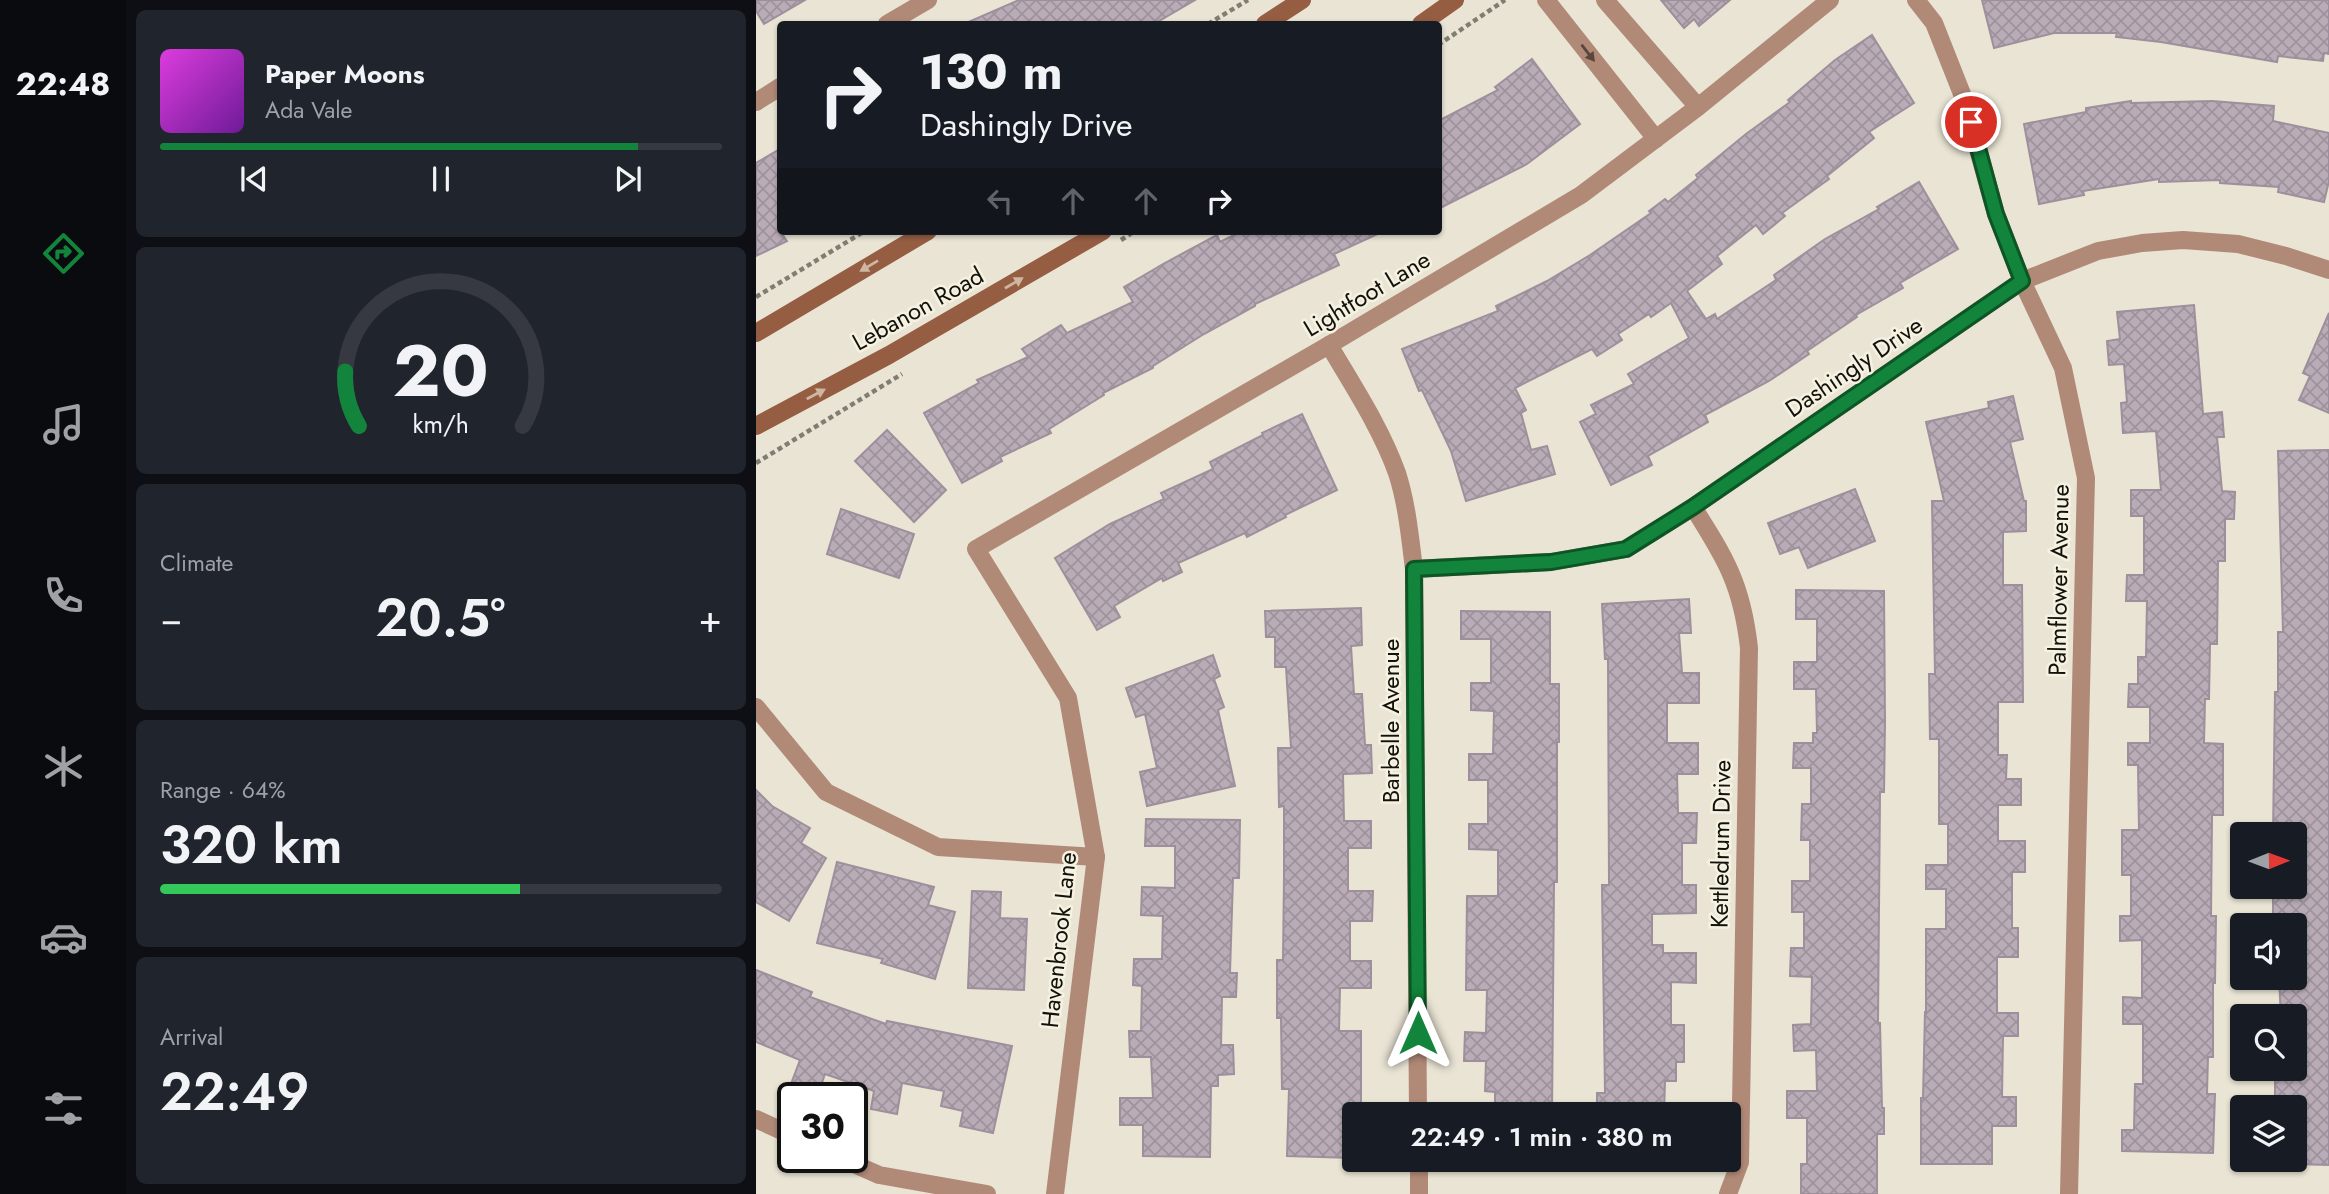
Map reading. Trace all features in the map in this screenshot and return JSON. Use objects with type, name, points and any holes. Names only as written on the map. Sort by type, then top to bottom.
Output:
[{"type":"main road","points":[[1270,21],[1302,0]]},
{"type":"main road","points":[[1425,21],[1455,0]]},
{"type":"main road","points":[[756,333],[921,235]]},
{"type":"main road","name":"Lebanon Road","points":[[756,426],[889,355],[1096,235]]},
{"type":"street","points":[[892,21],[928,0]]},
{"type":"street","points":[[1546,0],[1656,139]]},
{"type":"street","points":[[1605,0],[1698,107]]},
{"type":"street","name":"Lightfoot Lane","points":[[976,550],[1581,195],[1698,107],[1830,0]]},
{"type":"street","name":"Palmflower Avenue","points":[[1916,0],[1934,23],[1964,99],[1996,214],[2022,281],[2063,368],[2086,478],[2069,1194]]},
{"type":"street","points":[[756,102],[777,90]]},
{"type":"street","name":"Dashingly Drive","points":[[1414,569],[1551,562],[1626,549],[1693,507],[2022,281],[2098,251],[2141,243],[2183,240],[2238,244],[2329,270]]},
{"type":"street","name":"Barbelle Avenue","points":[[1329,345],[1382,437],[1397,474],[1407,512],[1414,569],[1418,1102]]},
{"type":"street","name":"Kettledrum Drive","points":[[1693,507],[1736,580],[1745,613],[1749,648],[1740,1162],[1728,1194]]},
{"type":"street","name":"Havenbrook Lane","points":[[976,550],[1068,698],[1096,857],[1055,1194]]},
{"type":"street","points":[[756,707],[826,792],[938,847],[1096,857]]},
{"type":"street","points":[[756,1119],[777,1129]]},
{"type":"street","points":[[868,1170],[879,1175],[987,1194]]},
{"type":"street","points":[[1419,1172],[1419,1194]]},
{"type":"path","points":[[1213,21],[1248,0]]},
{"type":"path","points":[[1442,42],[1505,0]]},
{"type":"path","points":[[756,297],[858,235]]},
{"type":"building","points":[[756,0],[805,0],[764,24],[756,11]]},
{"type":"building","points":[[1019,0],[1195,0],[1159,21],[971,21]]},
{"type":"building","points":[[1661,0],[1730,0],[1699,26],[1694,19],[1684,28]]},
{"type":"building","points":[[1982,0],[2329,0],[2329,54],[2324,53],[2323,61],[2278,56],[2277,62],[2116,37],[2117,33],[2054,33],[1994,48]]},
{"type":"building","points":[[1872,35],[1914,103],[1869,132],[1874,138],[1827,176],[1829,179],[1782,213],[1785,216],[1763,234],[1756,225],[1717,256],[1722,264],[1687,291],[1706,319],[1715,314],[1717,319],[1776,280],[1774,275],[1825,239],[1879,209],[1877,207],[1919,182],[1958,249],[1900,283],[1903,288],[1856,315],[1857,317],[1807,351],[1809,354],[1769,381],[1705,415],[1708,422],[1648,456],[1652,465],[1611,485],[1580,422],[1596,414],[1591,405],[1634,384],[1628,374],[1689,338],[1671,303],[1651,317],[1649,314],[1618,334],[1622,340],[1597,356],[1592,349],[1515,388],[1526,410],[1521,413],[1531,450],[1547,446],[1555,474],[1466,501],[1451,451],[1422,390],[1419,391],[1402,349],[1498,311],[1496,306],[1547,281],[1590,255],[1651,213],[1649,211],[1665,199],[1668,202],[1746,134],[1790,102],[1788,100],[1835,60]]},
{"type":"building","points":[[1532,59],[1580,124],[1527,164],[1442,207],[1442,119],[1498,90],[1495,87]]},
{"type":"building","points":[[2131,101],[2212,101],[2274,106],[2273,121],[2329,133],[2329,181],[2324,202],[2278,192],[2279,187],[2220,183],[2220,180],[2159,182],[2159,179],[2083,191],[2084,195],[2039,204],[2024,124],[2086,112],[2086,108]]},
{"type":"building","points":[[777,151],[777,235],[783,235],[787,241],[756,256],[756,163]]},
{"type":"building","points":[[1217,235],[1220,242],[1234,235],[1375,235],[1334,254],[1339,265],[1255,304],[1153,368],[1103,393],[1104,395],[1049,429],[1051,433],[1000,457],[1002,461],[962,483],[924,413],[979,383],[977,380],[1028,357],[1022,349],[1061,325],[1067,333],[1133,302],[1124,287],[1163,264]]},
{"type":"building","points":[[2194,305],[2203,414],[2222,412],[2224,437],[2217,437],[2222,491],[2235,492],[2234,519],[2225,519],[2225,561],[2218,561],[2217,644],[2210,644],[2209,699],[2205,699],[2204,743],[2223,744],[2223,815],[2212,815],[2211,916],[2216,916],[2215,983],[2213,1057],[2208,1057],[2207,1094],[2215,1094],[2213,1153],[2122,1151],[2122,1130],[2134,1130],[2135,1084],[2143,1084],[2143,1024],[2123,1024],[2123,997],[2142,998],[2142,940],[2120,941],[2120,916],[2131,916],[2131,875],[2122,875],[2122,830],[2139,830],[2138,765],[2128,765],[2128,743],[2150,743],[2150,707],[2128,707],[2129,684],[2138,684],[2138,657],[2146,657],[2147,601],[2126,601],[2127,575],[2144,575],[2144,516],[2131,516],[2131,490],[2161,490],[2156,431],[2123,433],[2121,403],[2127,402],[2124,364],[2109,365],[2107,341],[2120,339],[2117,312]]},
{"type":"building","points":[[2329,313],[2329,413],[2299,400],[2310,376],[2303,373]]},
{"type":"building","points":[[2013,396],[2023,439],[2010,442],[2026,501],[2026,531],[2003,532],[2003,585],[2022,585],[2023,702],[1998,702],[1998,755],[2007,755],[2006,779],[2021,779],[2021,805],[1998,805],[1998,841],[2025,841],[2025,872],[2012,872],[2012,928],[2018,928],[2018,957],[1997,957],[1997,1013],[2018,1013],[2018,1036],[2003,1036],[2002,1097],[2016,1097],[2016,1126],[1992,1126],[1992,1164],[1921,1164],[1926,929],[1946,929],[1946,889],[1926,889],[1926,865],[1948,865],[1948,824],[1939,824],[1939,739],[1930,739],[1929,674],[1935,674],[1932,501],[1944,501],[1926,422],[1989,408],[1988,402]]},
{"type":"building","points":[[1302,414],[1337,490],[1247,537],[1245,533],[1178,563],[1182,572],[1163,581],[1162,578],[1114,606],[1120,617],[1097,630],[1055,558],[1110,524],[1164,499],[1161,493],[1213,469],[1210,462]]},
{"type":"building","points":[[887,430],[946,490],[914,522],[855,461]]},
{"type":"building","points":[[2329,450],[2329,1165],[2307,1164],[2307,1095],[2275,1095],[2275,1081],[2307,1081],[2307,1004],[2280,1004],[2280,990],[2307,990],[2307,913],[2273,913],[2273,900],[2307,899],[2307,822],[2273,822],[2278,632],[2283,632],[2278,451]]},
{"type":"building","points":[[1855,489],[1875,541],[1808,568],[1799,547],[1780,554],[1768,523]]},
{"type":"building","points":[[841,509],[914,534],[899,578],[827,554]]},
{"type":"building","points":[[1796,590],[1884,591],[1885,721],[1884,792],[1880,792],[1878,1023],[1884,1134],[1877,1134],[1877,1194],[1801,1194],[1801,1164],[1807,1164],[1807,1118],[1787,1118],[1787,1091],[1817,1091],[1816,1050],[1794,1051],[1793,1025],[1811,1024],[1812,977],[1790,976],[1791,948],[1804,948],[1804,912],[1792,912],[1792,881],[1810,881],[1810,840],[1801,840],[1802,804],[1811,804],[1811,768],[1793,768],[1794,743],[1813,743],[1813,733],[1817,733],[1816,689],[1794,689],[1794,662],[1817,662],[1817,619],[1796,619]]},
{"type":"building","points":[[1689,599],[1691,633],[1679,633],[1682,673],[1699,673],[1699,703],[1667,703],[1667,743],[1698,743],[1698,774],[1677,774],[1678,813],[1697,813],[1696,843],[1682,843],[1682,885],[1696,885],[1696,913],[1652,914],[1652,945],[1663,945],[1663,953],[1696,953],[1696,983],[1671,982],[1671,1025],[1684,1025],[1684,1062],[1676,1062],[1676,1081],[1665,1081],[1664,1102],[1597,1102],[1597,1093],[1605,1093],[1602,885],[1609,885],[1608,659],[1605,659],[1602,604]]},
{"type":"building","points":[[1361,608],[1362,645],[1351,646],[1354,694],[1362,694],[1365,745],[1371,745],[1372,773],[1343,774],[1344,821],[1371,821],[1371,848],[1348,848],[1348,891],[1373,891],[1372,921],[1350,921],[1350,961],[1371,961],[1371,988],[1340,988],[1339,1031],[1361,1031],[1361,1102],[1342,1102],[1342,1158],[1287,1156],[1289,1089],[1282,1089],[1281,1018],[1277,1018],[1277,960],[1283,960],[1284,877],[1284,806],[1279,807],[1278,748],[1291,748],[1286,667],[1275,667],[1275,637],[1266,637],[1265,611]]},
{"type":"building","points":[[1461,611],[1550,612],[1550,684],[1559,684],[1552,1102],[1495,1102],[1495,1092],[1485,1091],[1486,1061],[1464,1061],[1465,1032],[1486,1033],[1487,990],[1466,990],[1467,896],[1498,896],[1498,850],[1469,849],[1469,824],[1488,824],[1488,780],[1469,780],[1469,754],[1493,754],[1494,711],[1471,710],[1471,683],[1491,683],[1491,639],[1461,639]]},
{"type":"building","points":[[1213,655],[1220,676],[1214,679],[1224,707],[1218,710],[1235,786],[1147,806],[1140,772],[1157,768],[1145,714],[1136,717],[1126,688]]},
{"type":"building","points":[[756,790],[772,806],[810,828],[801,843],[826,858],[789,921],[756,902]]},
{"type":"building","points":[[1146,819],[1240,820],[1239,878],[1233,878],[1230,973],[1237,973],[1236,997],[1222,997],[1221,1045],[1233,1045],[1234,1074],[1218,1075],[1218,1086],[1211,1086],[1210,1157],[1143,1156],[1143,1125],[1120,1125],[1120,1098],[1153,1098],[1151,1057],[1130,1057],[1129,1031],[1141,1031],[1142,986],[1133,985],[1134,959],[1162,959],[1163,916],[1141,915],[1142,887],[1175,888],[1175,846],[1145,846]]},
{"type":"building","points":[[837,862],[934,887],[928,905],[955,912],[935,979],[881,963],[883,959],[817,943]]},
{"type":"building","points":[[972,891],[1001,892],[1000,918],[1027,919],[1024,990],[968,988]]},
{"type":"building","points":[[756,970],[812,992],[810,997],[886,1024],[887,1021],[1012,1046],[993,1133],[960,1126],[963,1111],[941,1106],[944,1091],[902,1083],[897,1114],[871,1109],[874,1091],[868,1089],[868,1082],[848,1082],[825,1074],[822,1082],[792,1082],[800,1060],[756,1042]]},
{"type":"route","points":[[1418,1033],[1414,569],[1551,562],[1626,549],[1693,507],[2022,281],[1996,214],[1971,122]]}]
